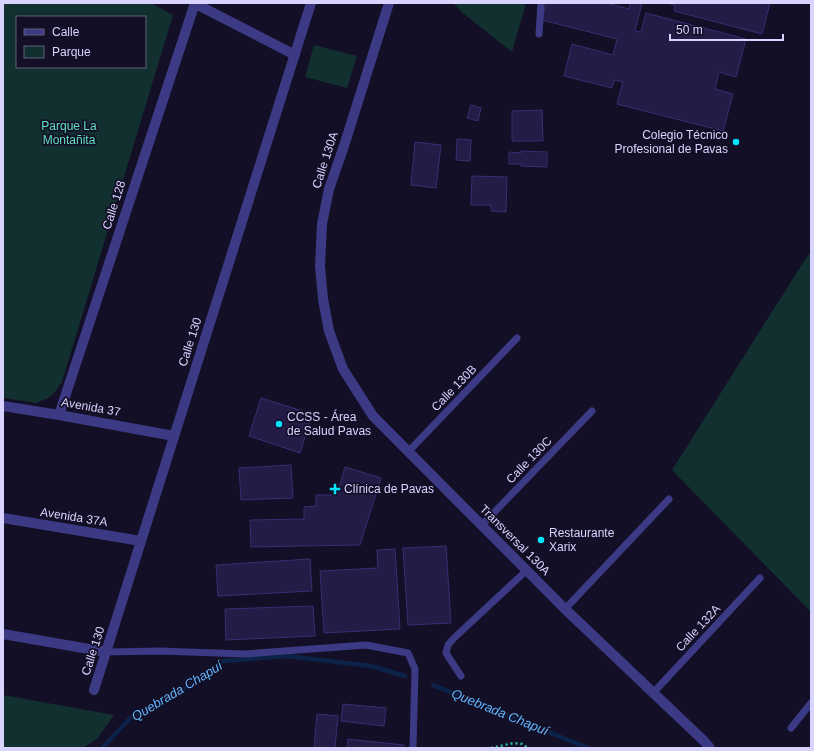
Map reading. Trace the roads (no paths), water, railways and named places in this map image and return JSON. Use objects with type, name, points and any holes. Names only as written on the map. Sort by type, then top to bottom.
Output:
[{"type":"street","points":[[194,3],[295,55]]},
{"type":"street","name":"Calle 128","points":[[59,415],[194,3]]},
{"type":"street","name":"Calle 130","points":[[94,690],[311,3]]},
{"type":"street","name":"Calle 130A","points":[[329,331],[323,299],[320,266],[322,224],[329,189],[389,3]]},
{"type":"street","name":"Transversal 130A","points":[[329,331],[343,369],[373,416],[565,609],[710,748]]},
{"type":"street","name":"Avenida 37","points":[[3,406],[174,436]]},
{"type":"street","name":"Avenida 37A","points":[[3,518],[141,541]]},
{"type":"street","points":[[3,634],[106,652]]},
{"type":"lane","points":[[539,34],[541,3]]},
{"type":"lane","name":"Calle 130B","points":[[408,452],[517,338]]},
{"type":"lane","name":"Calle 130C","points":[[482,525],[592,411]]},
{"type":"lane","points":[[565,609],[669,499]]},
{"type":"lane","points":[[461,676],[446,653],[448,646],[453,639],[527,570]]},
{"type":"lane","name":"Calle 132A","points":[[653,693],[760,578]]},
{"type":"lane","points":[[106,652],[160,651],[245,654],[366,645],[408,653],[415,669],[413,748]]},
{"type":"lane","points":[[791,728],[811,703]]},
{"type":"waterway","name":"Quebrada Chapuí","points":[[102,748],[134,714],[189,686],[223,661],[287,656],[371,666],[405,676]]},
{"type":"waterway","name":"Quebrada Chapuí","points":[[433,685],[588,748]]},
{"type":"place","name":"Colegio Técnico Profesional de Pavas","points":[[736,142]]},
{"type":"place","name":"CCSS - Área de Salud Pavas","points":[[279,424]]},
{"type":"place","name":"Clínica de Pavas","points":[[335,489]]},
{"type":"place","name":"Restaurante Xarix","points":[[541,540]]},
{"type":"park label","name":"Parque La Montañita","points":[[69,133]]}]
